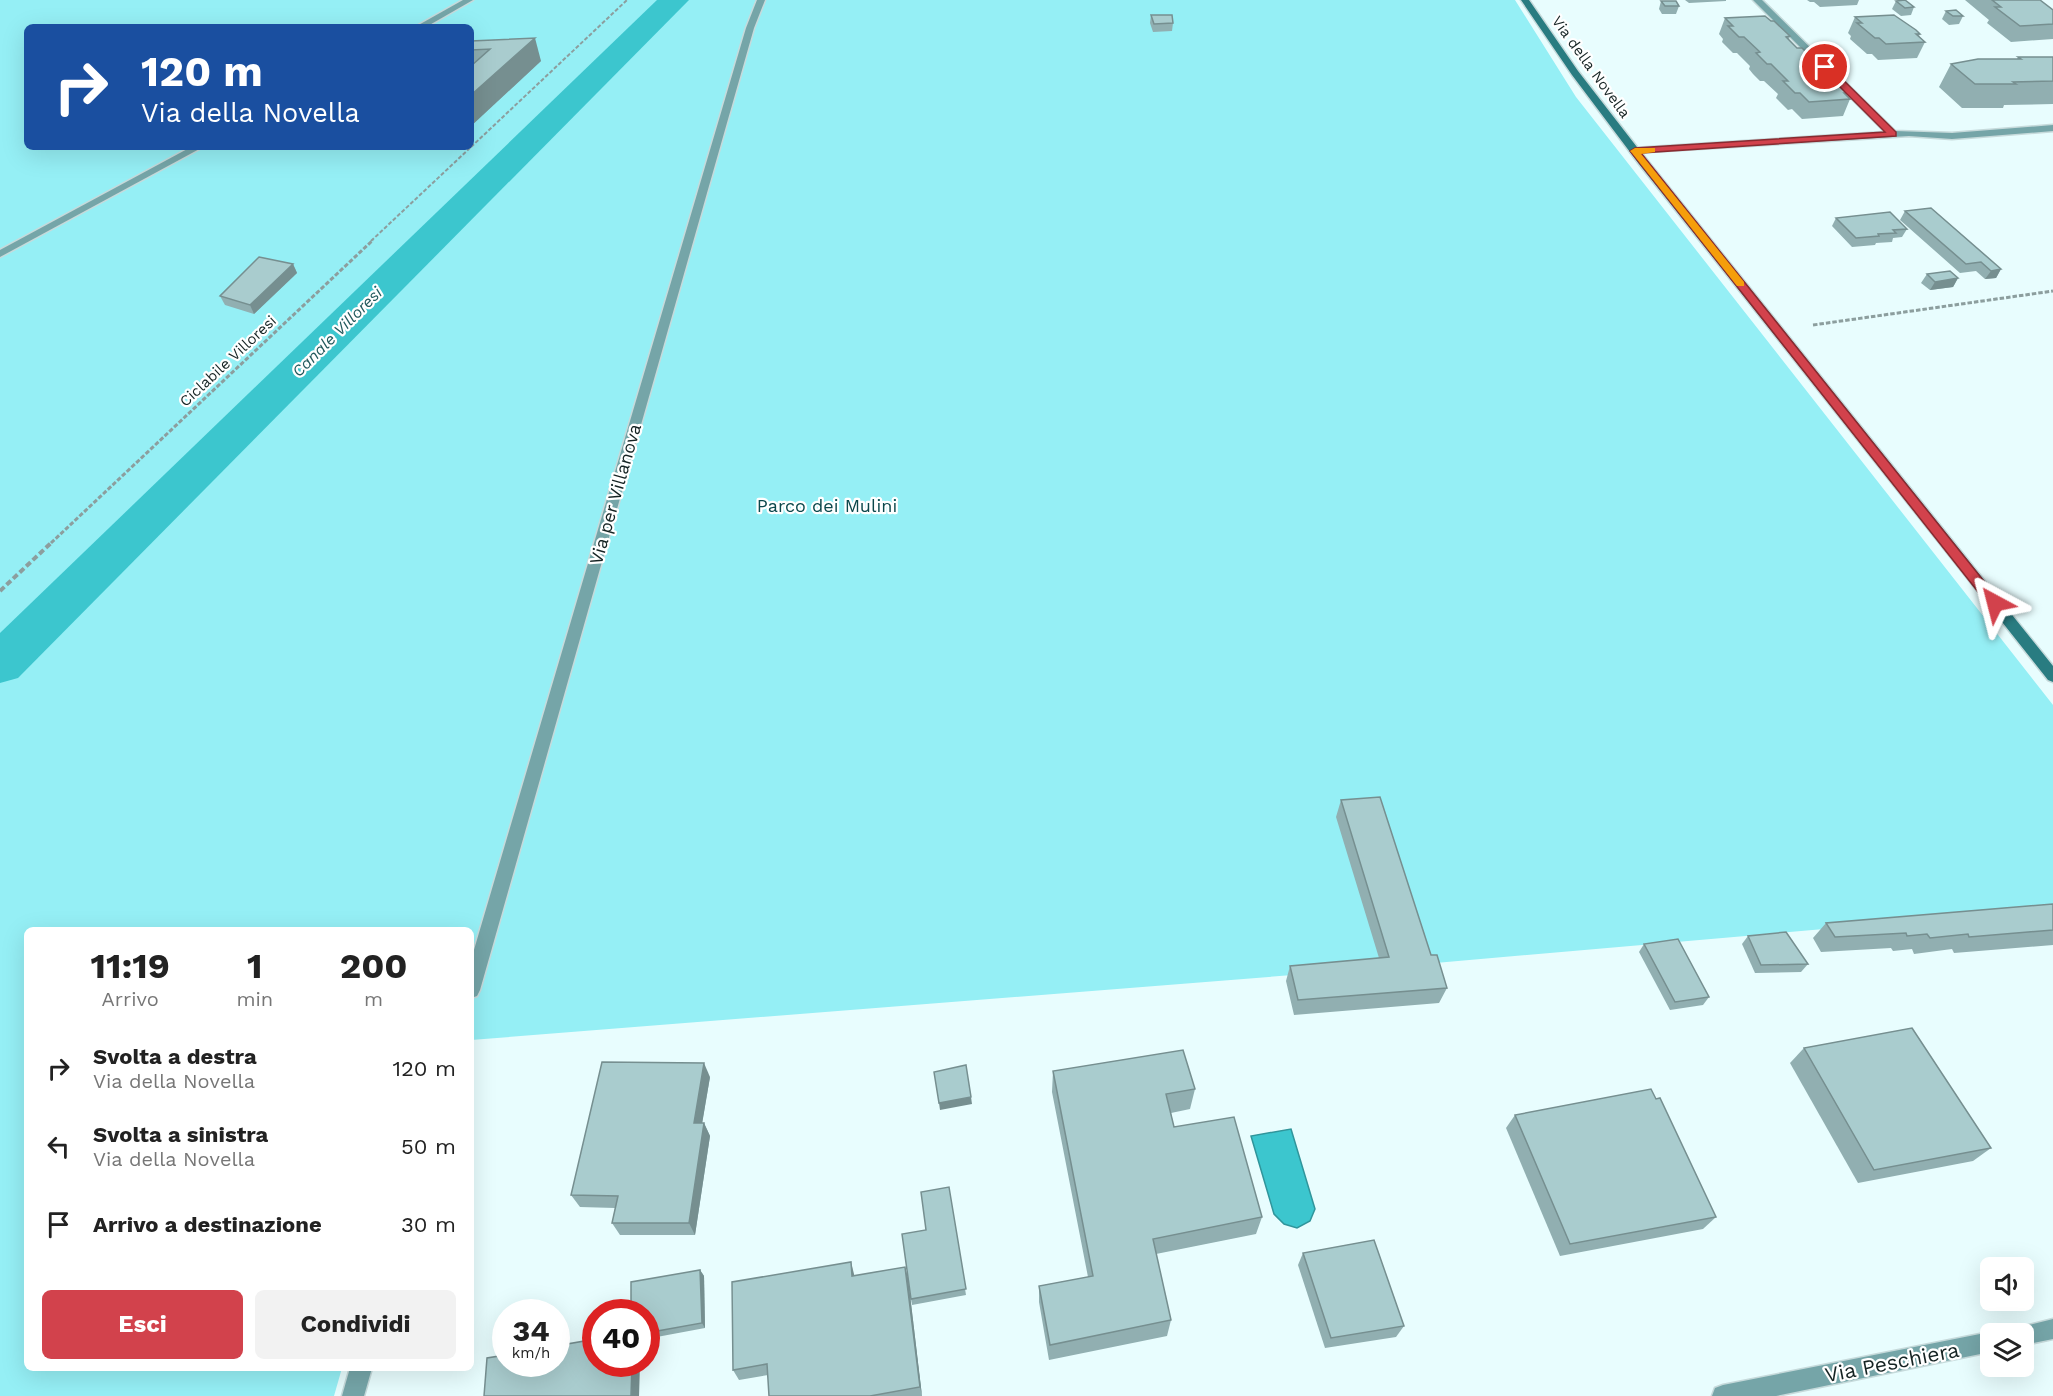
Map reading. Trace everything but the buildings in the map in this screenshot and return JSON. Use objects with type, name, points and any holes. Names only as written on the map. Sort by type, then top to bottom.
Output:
[{"type":"street","points":[[425,24],[469,0]]},
{"type":"street","name":"Via per Villanova","points":[[474,980],[743,51],[761,0]]},
{"type":"street","name":"Via della Novella","points":[[1525,0],[1575,73],[1635,151],[2053,676]]},
{"type":"street","points":[[1757,0],[1893,134]]},
{"type":"street","points":[[1635,151],[1893,134],[1952,136],[2053,128]]},
{"type":"street","points":[[0,254],[192,150]]},
{"type":"street","points":[[2034,1333],[2053,1329]]},
{"type":"street","name":"Via Peschiera","points":[[1723,1396],[1980,1344]]},
{"type":"street","points":[[353,1396],[360,1371]]},
{"type":"path","name":"Ciclabile Villoresi","points":[[474,144],[627,0]]},
{"type":"path","name":"Ciclabile Villoresi","points":[[0,591],[468,150]]},
{"type":"path","points":[[1777,330],[2053,291]]},
{"type":"green space","name":"Parco dei Mulini","points":[[0,0],[1515,0],[1576,97],[2053,705],[2053,909],[1356,970],[474,1040],[474,927],[24,927],[24,1371],[341,1371],[334,1396],[0,1396]]},
{"type":"shaded area","points":[[1291,1129],[1315,1209],[1310,1221],[1297,1228],[1284,1224],[1274,1214],[1251,1136]]},
{"type":"waterway","name":"Canale Villoresi","points":[[0,664],[674,0]]},
{"type":"slow traffic","points":[[1652,150],[1635,151],[1740,284]]},
{"type":"route","points":[[1825,67],[1893,134],[1635,151],[1995,603]]}]
